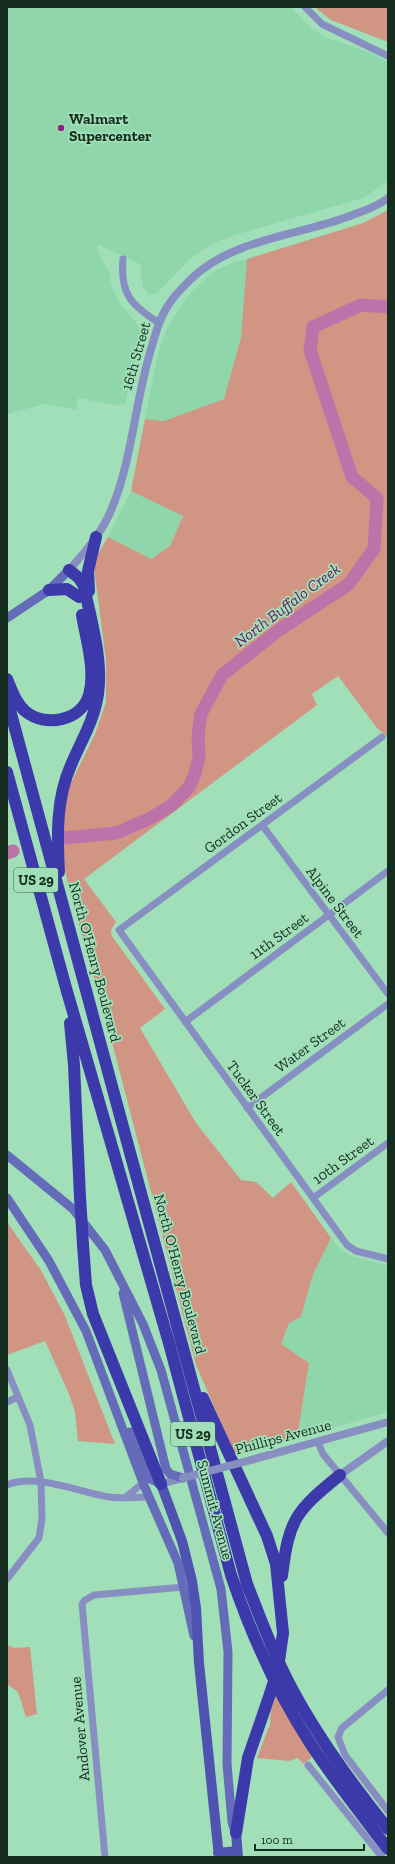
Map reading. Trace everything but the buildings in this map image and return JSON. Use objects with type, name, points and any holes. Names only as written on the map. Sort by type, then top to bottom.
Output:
[{"type":"highway","points":[[88,607],[88,570],[96,537]]},
{"type":"highway","points":[[7,679],[16,700],[26,712],[38,719],[52,721],[62,720],[80,709],[89,696],[91,684],[78,588],[69,570]]},
{"type":"highway","points":[[60,896],[57,837],[61,794],[71,764],[93,719],[98,693],[99,664],[82,581],[69,570]]},
{"type":"highway","points":[[49,590],[67,589],[79,597]]},
{"type":"highway","name":"North O'Henry Boulevard","points":[[7,699],[247,1584],[273,1649],[289,1683],[328,1748],[351,1782],[388,1829]]},
{"type":"highway","name":"North O'Henry Boulevard","points":[[7,772],[66,988],[169,1343],[231,1575],[240,1602],[259,1649],[283,1698],[309,1742],[342,1790],[388,1849]]},
{"type":"highway","points":[[66,988],[74,1065],[86,1285],[93,1314],[161,1484]]},
{"type":"highway","points":[[188,1362],[267,1536],[276,1564],[280,1589],[283,1633],[278,1668],[248,1758],[236,1833]]},
{"type":"highway","points":[[280,1589],[287,1540],[292,1524],[305,1505],[340,1475]]},
{"type":"main road","name":"16th Street","points":[[7,618],[49,590],[69,570]]},
{"type":"main road","name":"Summit Avenue","points":[[7,1155],[73,1209],[105,1250],[144,1324],[161,1370],[221,1589],[228,1652],[228,1764],[232,1822],[236,1833],[237,1854]]},
{"type":"main road","points":[[7,1198],[49,1261],[86,1331],[143,1483],[178,1563],[199,1663]]},
{"type":"main road","points":[[114,1267],[125,1300],[166,1469],[170,1474],[183,1478]]},
{"type":"main road","points":[[111,1398],[121,1411],[150,1480],[161,1484],[182,1541],[192,1581],[196,1608],[199,1663],[218,1855],[237,1854]]},
{"type":"street","points":[[305,7],[322,24],[388,56]]},
{"type":"street","name":"16th Street","points":[[69,570],[96,537],[114,501],[125,465],[146,365],[159,323],[168,304],[190,280],[212,263],[236,249],[336,221],[379,205],[388,198]]},
{"type":"street","points":[[123,259],[123,287],[128,298],[140,311],[159,323]]},
{"type":"street","name":"Gordon Street","points":[[119,930],[382,736]]},
{"type":"street","name":"Alpine Street","points":[[262,825],[388,994]]},
{"type":"street","name":"11th Street","points":[[185,1022],[388,871]]},
{"type":"street","name":"Tucker Street","points":[[119,930],[347,1245],[356,1251],[388,1259]]},
{"type":"street","name":"Water Street","points":[[247,1108],[388,1004]]},
{"type":"street","name":"10th Street","points":[[313,1198],[388,1143]]},
{"type":"street","points":[[7,1370],[30,1425],[41,1482],[42,1520],[39,1538],[7,1579]]},
{"type":"street","points":[[7,1402],[18,1397]]},
{"type":"street","name":"Phillips Avenue","points":[[161,1484],[388,1422]]},
{"type":"street","points":[[340,1475],[388,1440]]},
{"type":"street","points":[[318,1442],[323,1454],[388,1533]]},
{"type":"street","points":[[7,1485],[16,1482],[41,1482],[111,1498],[149,1497]]},
{"type":"street","points":[[124,1498],[143,1483]]},
{"type":"street","name":"Andover Avenue","points":[[105,1857],[82,1609],[85,1600],[94,1595],[184,1587]]},
{"type":"street","points":[[388,1690],[342,1728],[338,1742],[344,1755],[356,1772],[388,1812]]},
{"type":"street","points":[[308,1765],[382,1857]]},
{"type":"shaded area","points":[[7,7],[291,7],[313,29],[325,37],[371,53],[388,62],[388,181],[363,198],[235,235],[213,243],[190,259],[157,293],[149,295],[143,287],[140,273],[142,265],[97,244],[98,252],[109,272],[111,284],[120,304],[138,325],[141,333],[125,404],[116,405],[78,398],[77,410],[45,404],[7,414]]},
{"type":"shaded area","points":[[315,7],[388,7],[388,42],[331,20]]},
{"type":"shaded area","points":[[388,210],[388,737],[377,728],[338,676],[312,694],[317,705],[84,879],[116,922],[111,930],[112,936],[165,1009],[140,1028],[196,1123],[241,1180],[256,1182],[273,1198],[291,1182],[331,1238],[312,1277],[301,1317],[289,1323],[281,1344],[309,1363],[297,1438],[235,1454],[196,1365],[112,1042],[69,889],[62,854],[63,820],[68,789],[95,734],[106,702],[106,660],[94,568],[98,554],[108,537],[151,559],[170,546],[183,516],[131,491],[145,419],[164,421],[224,399],[241,337],[247,259],[363,223]]},
{"type":"shaded area","points":[[247,259],[241,337],[224,399],[164,421],[145,419],[158,353],[166,330],[179,308],[194,289],[212,273],[229,264]]},
{"type":"shaded area","points":[[131,491],[183,515],[170,546],[151,559],[108,537]]},
{"type":"shaded area","points":[[7,1222],[42,1272],[65,1316],[115,1444],[78,1441],[75,1412],[69,1394],[45,1341],[7,1355]]},
{"type":"shaded area","points":[[331,1238],[341,1250],[351,1256],[388,1265],[388,1412],[297,1438],[309,1363],[281,1344],[289,1323],[301,1317],[312,1277]]},
{"type":"shaded area","points":[[7,1645],[14,1648],[30,1647],[37,1714],[26,1717],[18,1692],[7,1684]]},
{"type":"shaded area","points":[[276,1695],[312,1757],[303,1764],[298,1758],[289,1761],[257,1758],[270,1724],[271,1710]]},
{"type":"waterway","name":"North Buffalo Creek","points":[[64,838],[116,833],[149,819],[172,805],[189,787],[195,774],[199,757],[198,735],[201,714],[222,675],[279,630],[349,584],[374,549],[377,498],[352,477],[310,350],[313,327],[361,305],[388,307]]},
{"type":"waterway","name":"North Buffalo Creek","points":[[7,853],[13,851]]},
{"type":"place","name":"Walmart Supercenter","points":[[61,128]]}]
